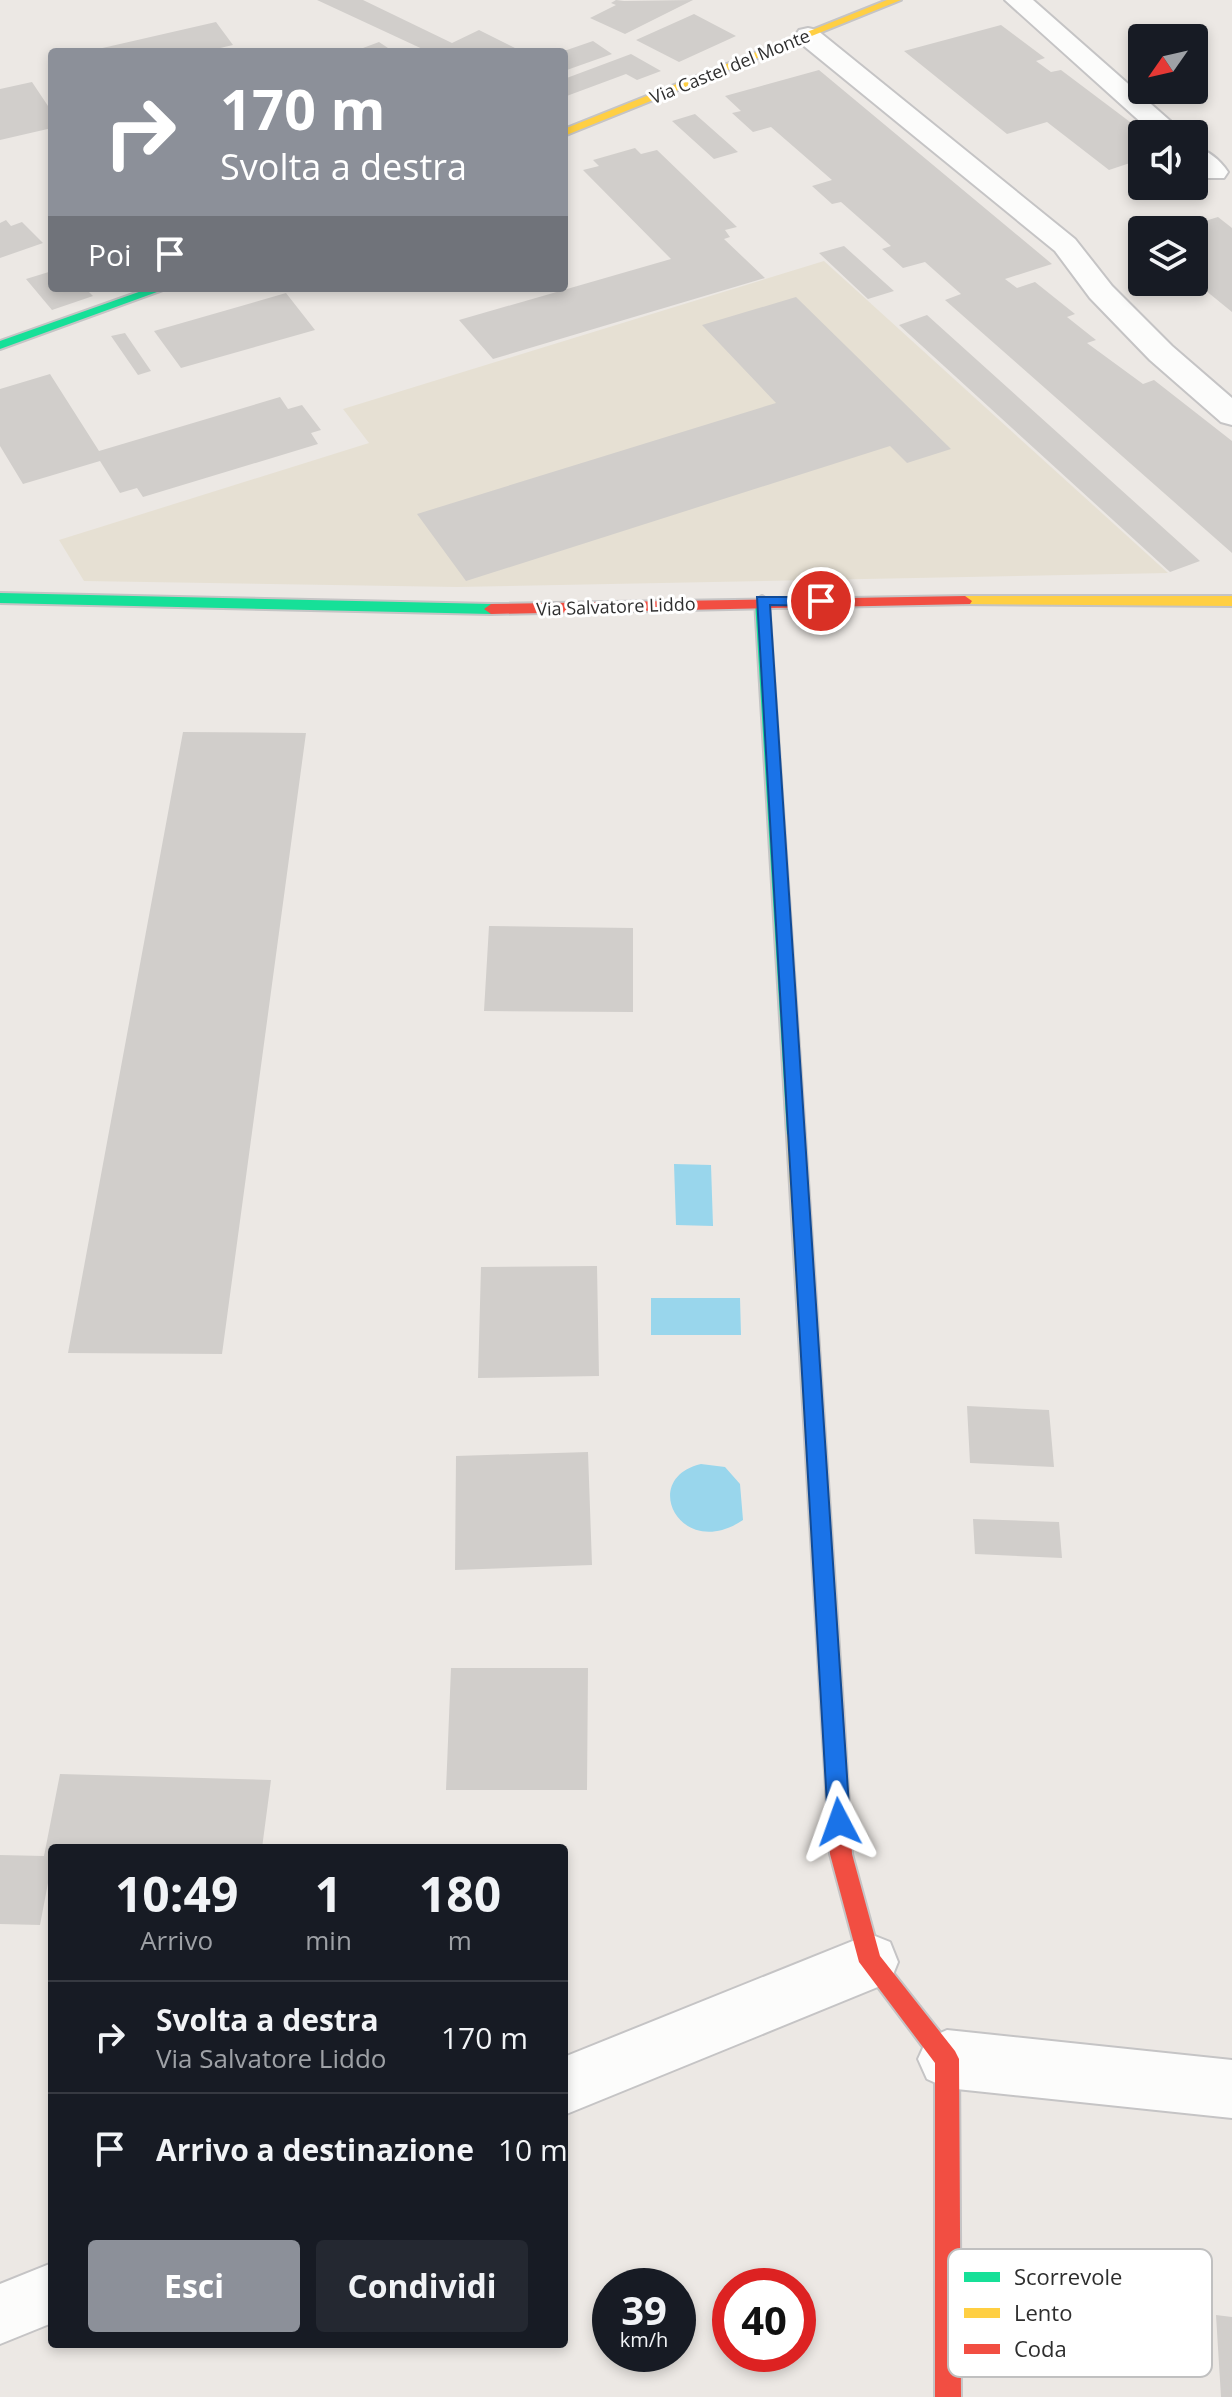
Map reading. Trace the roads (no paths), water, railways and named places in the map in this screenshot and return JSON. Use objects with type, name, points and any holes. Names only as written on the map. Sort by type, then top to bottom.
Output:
[{"type":"street","name":"Via Castel del Monte","points":[[568,131],[896,0]]},
{"type":"street","points":[[1018,0],[1155,120]]},
{"type":"street","points":[[808,36],[1065,245],[1101,292],[1161,353],[1232,415]]},
{"type":"street","points":[[0,345],[151,292]]},
{"type":"street","name":"Via Salvatore Liddo","points":[[0,598],[417,610],[643,608],[762,601],[1232,601]]},
{"type":"street","points":[[762,601],[841,1854],[870,1962],[947,2059],[948,2397]]},
{"type":"street","points":[[568,2084],[870,1962]]},
{"type":"street","points":[[947,2059],[1232,2089]]},
{"type":"street","points":[[0,2314],[48,2295]]},
{"type":"water","points":[[674,1164],[711,1165],[713,1226],[676,1225]]},
{"type":"water","points":[[651,1298],[740,1298],[741,1335],[651,1335]]},
{"type":"water","points":[[701,1464],[725,1467],[740,1484],[743,1520],[721,1530],[701,1531],[686,1525],[675,1513],[670,1499],[672,1485],[682,1472]]}]
